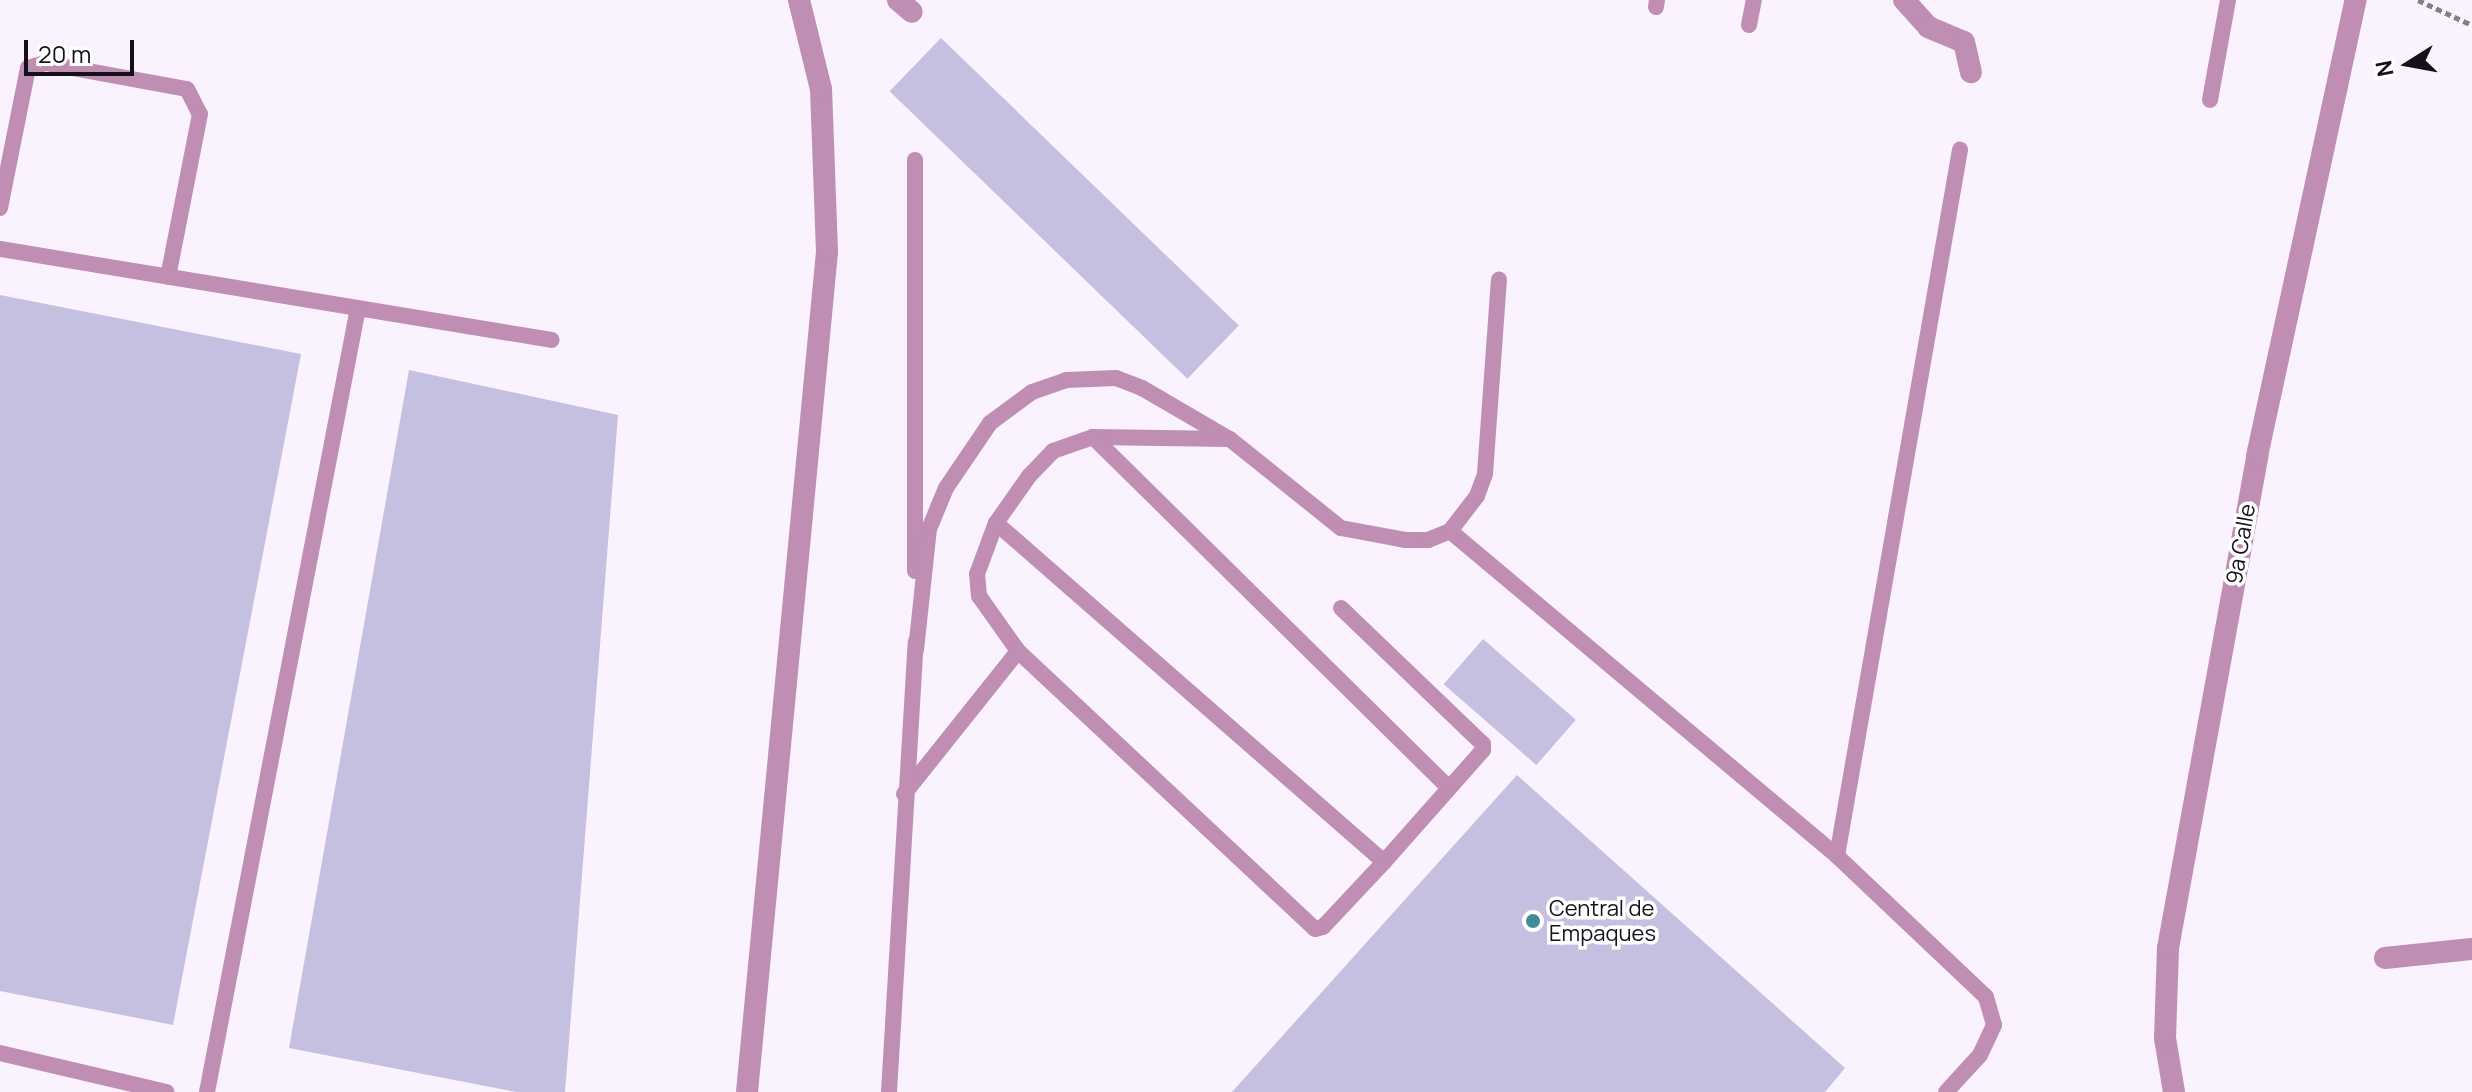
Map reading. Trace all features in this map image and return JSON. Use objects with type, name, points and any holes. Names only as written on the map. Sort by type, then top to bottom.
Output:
[{"type":"street","points":[[747,1092],[827,252],[821,89],[799,0]]},
{"type":"street","points":[[1904,0],[1928,27],[1964,42],[1971,72]]},
{"type":"street","name":"9a Calle","points":[[2174,1092],[2165,1038],[2168,948],[2257,456],[2356,0]]},
{"type":"street","points":[[2385,958],[2472,949]]},
{"type":"lane","points":[[1749,25],[1754,0]]},
{"type":"lane","points":[[2210,100],[2228,0]]},
{"type":"lane","points":[[0,208],[28,68],[45,63],[187,89],[200,114],[168,277]]},
{"type":"lane","points":[[1837,856],[1960,150]]},
{"type":"lane","points":[[915,160],[916,650]]},
{"type":"lane","points":[[0,249],[552,340]]},
{"type":"lane","points":[[889,1092],[903,795],[929,529],[963,458],[990,423],[1019,400],[1066,380],[1116,378],[1231,440],[1341,528],[1405,540],[1428,540],[1450,531],[1477,496],[1485,474],[1499,280]]},
{"type":"lane","points":[[207,1092],[358,308]]},
{"type":"lane","points":[[1231,440],[1093,437],[1053,451],[996,523],[976,586],[1018,651],[1315,929],[1323,927],[1384,862],[1483,744],[1341,608]]},
{"type":"lane","points":[[1093,437],[1448,787]]},
{"type":"lane","points":[[996,523],[1384,862]]},
{"type":"lane","points":[[1450,531],[1837,856],[1986,997],[1994,1025],[1980,1055],[1946,1092]]},
{"type":"lane","points":[[903,795],[1018,651]]},
{"type":"lane","points":[[0,1053],[166,1092]]},
{"type":"path","points":[[2418,0],[2472,25]]},
{"type":"building","points":[[941,38],[1239,326],[1187,379],[890,91]]},
{"type":"building","points":[[0,295],[301,354],[173,1025],[0,991]]},
{"type":"building","points":[[409,370],[618,415],[565,1092],[516,1092],[289,1048]]},
{"type":"building","points":[[1483,639],[1576,720],[1536,765],[1444,684]]},
{"type":"building","name":"Central de Empaques","points":[[1517,775],[1845,1068],[1825,1092],[1232,1092]]},
{"type":"place","name":"Central de Empaques","points":[[1533,921]]}]
